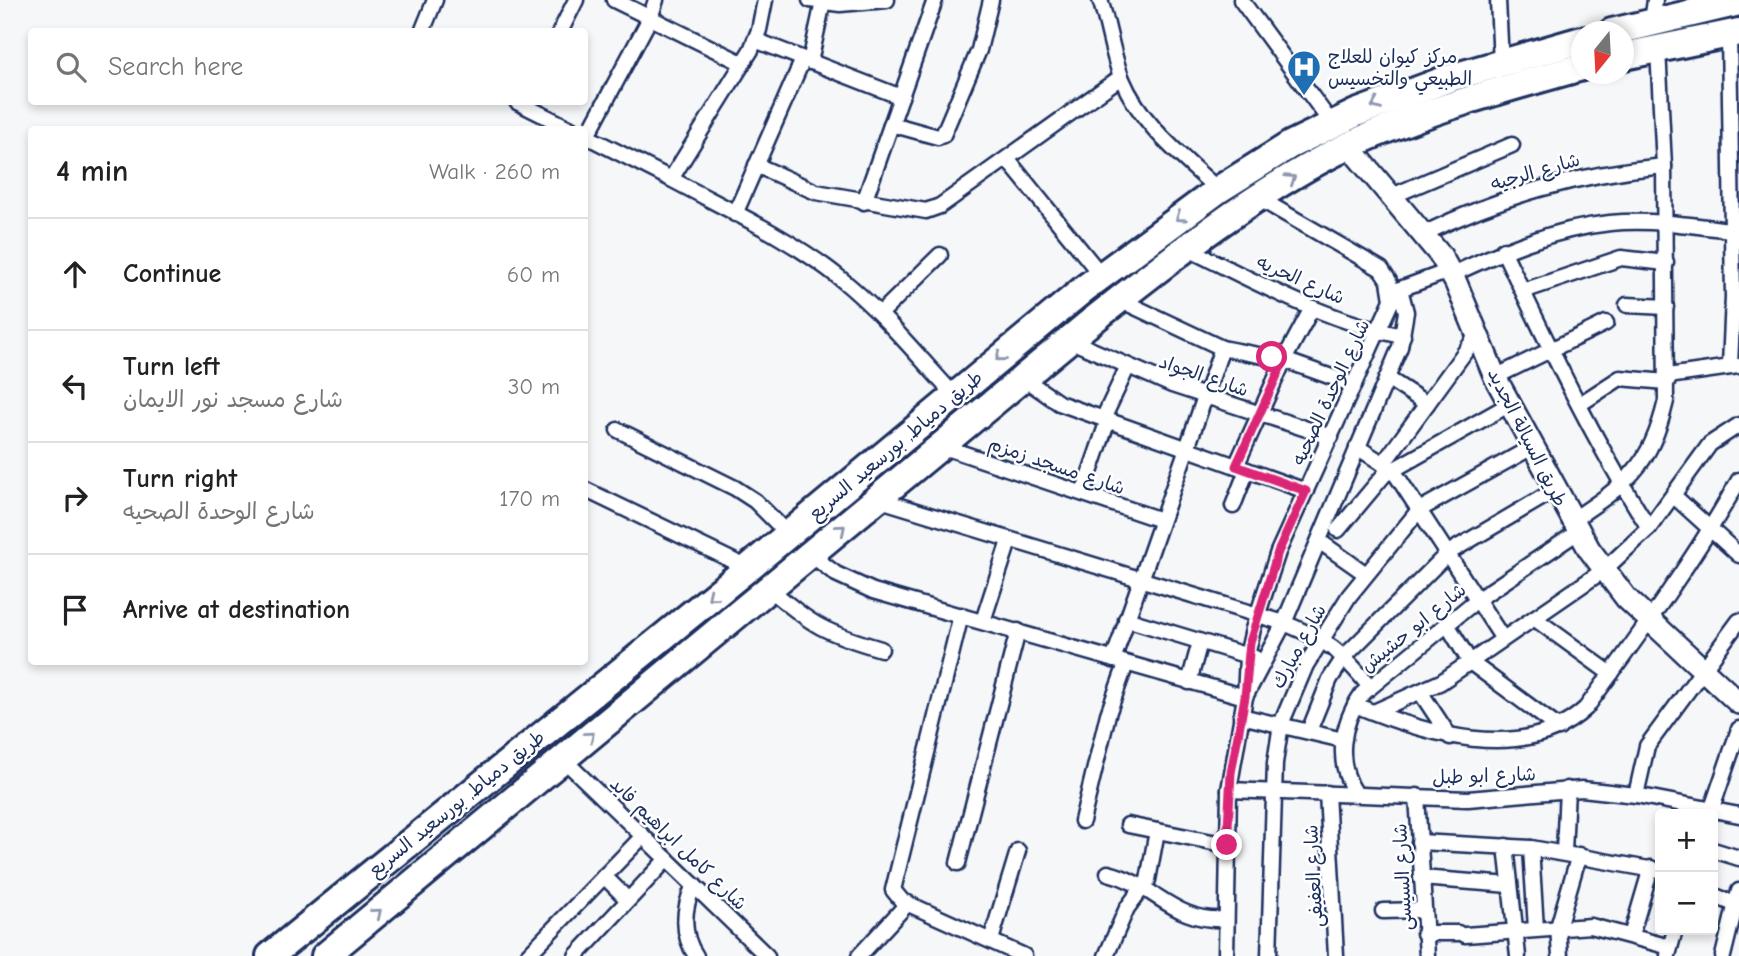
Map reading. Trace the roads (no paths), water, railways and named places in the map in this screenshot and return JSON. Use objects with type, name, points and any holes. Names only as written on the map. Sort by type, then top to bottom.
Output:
[{"type":"highway","points":[[1633,21],[1653,11],[1739,2]]},
{"type":"highway","points":[[1634,53],[1734,33]]},
{"type":"highway","name":"طريق دمياط, بورسعيد السريع","points":[[270,956],[748,568],[953,394],[1133,251],[1218,190],[1290,145],[1332,124],[1419,88],[1571,42]]},
{"type":"highway","points":[[1553,47],[1570,70]]},
{"type":"highway","name":"طريق دمياط, بورسعيد السريع","points":[[325,956],[1069,340],[1188,248],[1311,166],[1349,146],[1429,112],[1570,70]]},
{"type":"highway","points":[[1133,251],[1152,275]]},
{"type":"highway","points":[[1093,282],[1112,306]]},
{"type":"street","points":[[424,28],[435,0]]},
{"type":"street","points":[[563,28],[576,0]]},
{"type":"street","points":[[614,0],[742,63]]},
{"type":"street","points":[[587,126],[650,18],[656,0]]},
{"type":"street","points":[[671,179],[755,40],[765,0]]},
{"type":"street","points":[[735,214],[806,60],[817,1],[856,4],[887,0]]},
{"type":"street","points":[[864,202],[935,0]]},
{"type":"street","points":[[891,124],[938,137],[943,135],[979,50],[991,0]]},
{"type":"street","points":[[1100,0],[1121,77],[1135,103],[1152,127],[1218,190]]},
{"type":"street","points":[[1241,0],[1332,124]]},
{"type":"street","points":[[1498,0],[1502,63]]},
{"type":"street","points":[[1580,404],[1620,378],[1667,379],[1735,366],[1734,33]]},
{"type":"street","points":[[755,40],[901,97]]},
{"type":"street","name":"شارع ابو حشيش","points":[[1356,794],[1348,782],[1343,762],[1343,740],[1355,705],[1370,687],[1478,598],[1574,526],[1622,486],[1651,447],[1660,424],[1667,379],[1664,166],[1658,48]]},
{"type":"street","points":[[756,165],[816,192],[919,212],[933,209],[1121,77]]},
{"type":"street","points":[[527,105],[567,126]]},
{"type":"street","points":[[588,137],[671,179],[814,259],[880,314],[953,394]]},
{"type":"street","points":[[1392,196],[1512,145]]},
{"type":"street","name":"طريق السيالة الجديد","points":[[1349,146],[1423,234],[1450,273],[1495,377],[1574,526],[1604,570],[1626,598],[1739,703]]},
{"type":"street","points":[[1007,159],[1093,282]]},
{"type":"street","name":"شارع الرجيه","points":[[1423,234],[1492,203],[1564,180],[1664,166]]},
{"type":"street","points":[[810,554],[836,574],[873,591],[1245,697],[1284,623],[1387,378],[1402,336],[1406,312],[1381,269],[1260,199]]},
{"type":"street","points":[[1396,291],[1555,233],[1610,223],[1665,223],[1735,231]]},
{"type":"street","name":"شارع الحريه","points":[[1188,248],[1312,308],[1379,332],[1402,336]]},
{"type":"street","points":[[1503,250],[1550,349],[1622,486],[1649,528]]},
{"type":"street","points":[[880,314],[940,255]]},
{"type":"street","points":[[1522,290],[1621,258],[1666,263]]},
{"type":"street","name":"شارع الوحدة الصحيه","points":[[1226,956],[1229,790],[1245,697],[1247,656],[1256,615],[1278,552],[1396,291]]},
{"type":"street","points":[[1627,305],[1667,307]]},
{"type":"street","points":[[1112,306],[1222,348],[1284,360],[1354,385]]},
{"type":"street","points":[[1233,506],[1258,414],[1312,308]]},
{"type":"street","points":[[1495,377],[1606,323]]},
{"type":"street","points":[[1338,530],[1388,467],[1427,404],[1478,334]]},
{"type":"street","name":"شارع الجواد","points":[[1069,340],[1205,396],[1331,437]]},
{"type":"street","points":[[1082,821],[1108,714],[1126,619],[1222,348]]},
{"type":"street","points":[[1083,493],[1105,420],[1128,366]]},
{"type":"street","points":[[1023,378],[1059,403],[1306,491]]},
{"type":"street","points":[[1387,378],[1427,404]]},
{"type":"street","points":[[1388,467],[1510,404]]},
{"type":"street","points":[[1374,712],[1421,693],[1604,570],[1649,528],[1704,451],[1739,425]]},
{"type":"street","points":[[618,430],[734,488],[755,501],[788,534]]},
{"type":"street","name":"شارع مسجد زمزم","points":[[941,446],[1161,520]]},
{"type":"street","points":[[1357,447],[1388,467],[1503,639]]},
{"type":"street","name":"شارع مبارك","points":[[1269,956],[1273,791],[1282,724],[1290,697],[1322,638],[1366,574],[1419,510],[1532,447]]},
{"type":"street","points":[[1355,705],[1450,737],[1501,740],[1559,728],[1587,708],[1711,530],[1739,480]]},
{"type":"street","points":[[1309,731],[1330,679],[1345,656],[1448,553],[1555,490]]},
{"type":"street","points":[[588,491],[748,568]]},
{"type":"street","points":[[1674,496],[1739,555]]},
{"type":"street","points":[[877,499],[1284,623],[1322,638],[1345,656],[1370,687]]},
{"type":"street","points":[[983,621],[1009,541]]},
{"type":"street","points":[[1318,541],[1366,574]]},
{"type":"street","points":[[769,588],[816,627],[881,649]]},
{"type":"street","points":[[961,615],[894,882],[896,896],[1024,956]]},
{"type":"street","points":[[1534,618],[1611,674]]},
{"type":"street","points":[[1126,619],[1266,661]]},
{"type":"street","points":[[1636,795],[1647,746],[1705,671],[1739,621]]},
{"type":"street","points":[[1447,624],[1470,662],[1559,728]]},
{"type":"street","points":[[958,863],[1018,631]]},
{"type":"street","points":[[1189,682],[1200,642]]},
{"type":"street","points":[[1421,693],[1450,737]]},
{"type":"street","points":[[1241,716],[1343,740]]},
{"type":"street","points":[[1712,809],[1739,729]]},
{"type":"street","name":"شارع كامل ابراهيم فايد","points":[[563,759],[767,956]]},
{"type":"street","points":[[1560,956],[1558,927],[1572,853],[1567,789]]},
{"type":"street","name":"شارع ابو طبل","points":[[1229,790],[1468,799],[1567,789],[1636,795],[1702,809]]},
{"type":"street","name":"شارع العفيفى","points":[[1327,793],[1336,956]]},
{"type":"street","name":"شارع السيسى","points":[[1417,796],[1422,910],[1427,956]]},
{"type":"street","name":"شارع ابو طبل","points":[[1718,812],[1739,815]]},
{"type":"street","points":[[1128,825],[1227,845]]},
{"type":"street","points":[[1106,956],[1127,908],[1144,887],[1152,871],[1157,831]]},
{"type":"street","points":[[527,956],[643,836]]},
{"type":"street","points":[[1419,842],[1531,848],[1572,853],[1655,870]]},
{"type":"street","points":[[1506,846],[1518,956]]},
{"type":"street","points":[[1531,848],[1536,929]]},
{"type":"street","points":[[990,940],[1018,851]]},
{"type":"street","points":[[1718,852],[1739,858]]},
{"type":"street","points":[[576,956],[667,859]]},
{"type":"street","points":[[1631,936],[1655,872]]},
{"type":"street","points":[[1108,873],[1144,887],[1164,903],[1187,915],[1226,919]]},
{"type":"street","points":[[604,876],[627,899]]},
{"type":"street","points":[[1421,878],[1510,885]]},
{"type":"street","points":[[694,885],[685,910],[685,924],[696,956]]},
{"type":"street","points":[[1718,896],[1738,900],[1723,956]]},
{"type":"street","points":[[859,956],[908,903]]},
{"type":"street","points":[[1383,911],[1422,910]]},
{"type":"street","points":[[1424,933],[1462,934],[1591,926],[1631,936],[1669,952]]},
{"type":"street","points":[[1669,952],[1674,935]]},
{"type":"street","points":[[1656,956],[1669,952]]},
{"type":"place","name":"مركز كيوان للعلاج الطبيعي والتخسيس","points":[[1304,97]]}]
